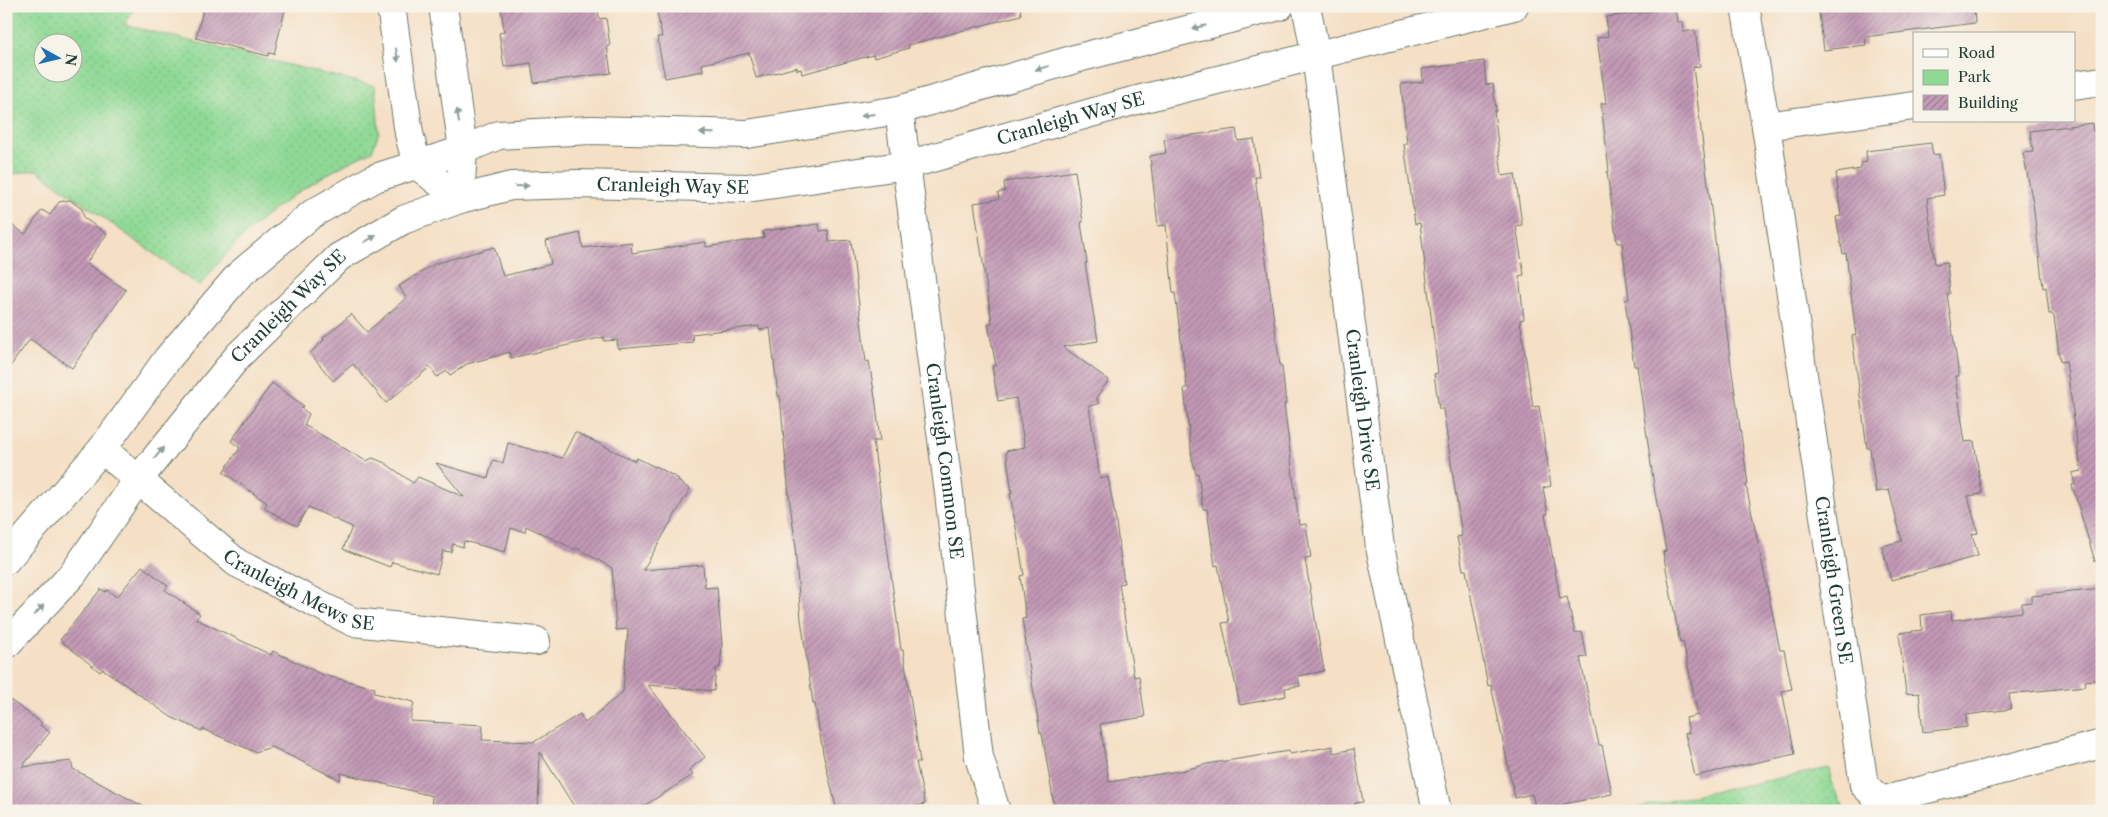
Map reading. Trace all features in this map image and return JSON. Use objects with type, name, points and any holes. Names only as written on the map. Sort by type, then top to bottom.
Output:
[{"type":"street","points":[[391,6],[410,134],[417,165],[460,199]]},
{"type":"street","points":[[443,6],[463,150],[460,199]]},
{"type":"street","points":[[6,560],[102,449],[168,358],[239,275],[312,214],[375,178],[463,150],[499,135],[591,130],[748,134],[899,110],[1082,57],[1280,6]]},
{"type":"street","name":"Cranleigh Drive SE","points":[[1306,6],[1316,55],[1380,547],[1437,811]]},
{"type":"street","name":"Cranleigh Way SE","points":[[6,646],[73,574],[137,481],[238,356],[339,257],[404,220],[460,199],[511,186],[578,184],[747,188],[907,165],[1133,101],[1514,6]]},
{"type":"street","name":"Cranleigh Green SE","points":[[1745,6],[1766,126],[1864,784],[1881,801],[2102,744]]},
{"type":"street","points":[[2076,84],[2102,81]]},
{"type":"street","points":[[1766,126],[1913,106]]},
{"type":"street","name":"Cranleigh Common SE","points":[[899,110],[949,493],[979,757],[996,811]]},
{"type":"street","name":"Cranleigh Mews SE","points":[[102,449],[137,481],[237,563],[353,622],[536,641]]},
{"type":"green space","points":[[6,6],[135,6],[125,25],[375,86],[379,132],[372,151],[322,177],[276,208],[241,238],[199,286],[36,170],[6,175]]},
{"type":"green space","points":[[1829,768],[1832,785],[1846,811],[1620,811]]},
{"type":"building","points":[[204,6],[286,6],[274,54],[269,53],[268,56],[196,38]]},
{"type":"building","points":[[501,6],[598,6],[599,19],[606,18],[610,46],[607,46],[611,73],[534,83],[531,63],[504,67],[499,33],[504,32]]},
{"type":"building","points":[[656,6],[1020,6],[1021,15],[908,45],[909,48],[874,58],[873,55],[802,74],[801,69],[797,70],[797,67],[756,78],[749,53],[702,64],[703,71],[665,78],[657,37],[662,37]]},
{"type":"building","points":[[1818,6],[1974,6],[1975,23],[1865,37],[1866,45],[1824,50]]},
{"type":"building","points":[[1675,8],[1677,22],[1682,22],[1683,32],[1695,30],[1700,66],[1693,67],[1748,484],[1746,485],[1780,650],[1784,650],[1792,689],[1782,691],[1795,754],[1695,776],[1685,733],[1689,733],[1686,718],[1698,715],[1683,642],[1680,643],[1663,552],[1666,551],[1655,493],[1637,366],[1634,366],[1625,300],[1629,299],[1622,243],[1617,243],[1607,172],[1609,171],[1601,103],[1606,103],[1597,38],[1608,36],[1606,17]]},
{"type":"building","points":[[1484,61],[1486,85],[1493,84],[1496,111],[1494,111],[1502,176],[1515,174],[1522,225],[1516,226],[1524,275],[1519,276],[1524,319],[1520,320],[1533,407],[1539,406],[1551,486],[1543,488],[1548,514],[1545,514],[1560,599],[1567,597],[1575,633],[1582,632],[1587,657],[1580,658],[1612,794],[1536,810],[1532,794],[1515,798],[1491,685],[1488,686],[1466,570],[1463,570],[1457,537],[1462,536],[1443,409],[1439,409],[1434,374],[1438,373],[1420,223],[1415,224],[1404,144],[1407,144],[1401,84],[1423,82],[1422,69]]},
{"type":"building","points":[[2092,123],[2093,131],[2102,130],[2102,560],[2095,561],[2072,485],[2075,484],[2072,473],[2081,471],[2066,361],[2060,362],[2054,317],[2052,314],[2049,314],[2046,287],[2043,288],[2033,203],[2023,153],[2033,152],[2030,131]]},
{"type":"building","points":[[1236,129],[1238,141],[1254,139],[1259,177],[1255,177],[1280,366],[1282,366],[1286,404],[1284,404],[1299,525],[1306,524],[1311,558],[1305,559],[1324,671],[1298,676],[1300,686],[1285,688],[1286,696],[1240,705],[1222,623],[1229,622],[1218,565],[1215,566],[1207,509],[1203,509],[1198,473],[1196,474],[1192,458],[1184,388],[1187,388],[1175,293],[1173,293],[1166,225],[1158,226],[1150,156],[1166,153],[1164,139]]},
{"type":"building","points":[[1931,143],[1933,155],[1939,154],[1944,195],[1927,198],[1935,264],[1947,262],[1950,294],[1947,294],[1959,376],[1955,376],[1965,442],[1974,441],[1982,494],[1968,496],[1978,533],[1972,534],[1978,556],[1891,580],[1882,546],[1902,541],[1889,490],[1876,492],[1870,448],[1867,448],[1852,336],[1856,335],[1846,253],[1843,254],[1836,217],[1841,216],[1836,173],[1861,169],[1861,163],[1867,162],[1866,151]]},
{"type":"building","points":[[1075,171],[1083,222],[1081,223],[1087,263],[1085,263],[1098,341],[1063,347],[1109,380],[1097,396],[1098,404],[1089,406],[1100,479],[1108,477],[1115,515],[1124,583],[1119,584],[1134,677],[1139,676],[1145,717],[1100,724],[1109,782],[1185,770],[1207,764],[1289,751],[1290,754],[1333,746],[1333,753],[1354,749],[1363,802],[1355,803],[1356,811],[1055,811],[1042,733],[1040,733],[1022,619],[1026,618],[1020,576],[1024,575],[1010,493],[1012,493],[1006,451],[1025,447],[1016,398],[998,401],[992,366],[996,366],[988,324],[992,323],[974,203],[999,199],[998,193],[1005,191],[1004,182]]},
{"type":"building","points":[[70,200],[82,209],[84,218],[107,234],[86,263],[126,290],[72,368],[30,339],[6,372],[6,221],[25,234],[42,210],[50,215],[59,202]]},
{"type":"building","points":[[819,224],[820,231],[828,230],[829,242],[851,240],[866,362],[869,361],[876,404],[880,441],[873,441],[901,650],[903,650],[920,762],[916,762],[925,804],[893,811],[837,811],[823,753],[815,704],[813,704],[801,619],[796,548],[789,496],[780,396],[778,396],[770,328],[759,330],[759,326],[692,334],[693,342],[618,349],[617,340],[604,341],[604,337],[511,358],[510,352],[467,364],[450,375],[447,371],[437,377],[430,367],[386,403],[353,364],[333,381],[310,353],[324,340],[323,338],[351,314],[367,332],[406,298],[399,286],[434,264],[494,247],[503,276],[551,264],[546,241],[580,233],[583,248],[631,242],[632,253],[706,242],[706,247],[764,238],[763,231]]},
{"type":"building","points":[[272,383],[304,406],[301,408],[309,414],[304,425],[366,461],[373,458],[385,463],[413,483],[418,477],[464,497],[436,463],[488,478],[493,460],[503,463],[508,443],[562,458],[575,432],[635,461],[637,458],[656,466],[679,479],[678,481],[690,489],[643,570],[703,565],[705,588],[717,587],[722,645],[720,668],[716,668],[714,691],[648,685],[705,757],[689,770],[693,775],[636,811],[577,811],[540,752],[538,811],[431,811],[432,796],[341,773],[340,780],[272,747],[255,752],[171,717],[103,669],[100,672],[60,640],[101,589],[105,592],[107,590],[117,597],[142,566],[168,586],[165,590],[200,614],[196,619],[271,655],[273,651],[323,675],[375,688],[374,693],[414,702],[410,721],[483,725],[482,740],[534,742],[580,714],[585,723],[623,692],[628,629],[616,630],[612,568],[577,548],[576,550],[526,526],[525,532],[511,528],[505,552],[464,541],[463,547],[453,544],[451,552],[443,551],[437,574],[392,562],[390,567],[343,549],[352,527],[308,507],[297,526],[264,508],[267,503],[223,472],[240,448],[231,441]]},
{"type":"building","points":[[2102,589],[2102,679],[2085,681],[2086,686],[2009,694],[2011,709],[1966,715],[1967,727],[1923,732],[1919,693],[1906,694],[1899,633],[1922,630],[1921,615],[1951,611],[1952,620],[2022,612],[2022,603],[2032,602],[2032,596]]},
{"type":"building","points":[[6,697],[42,723],[40,725],[50,732],[22,767],[71,761],[73,769],[152,811],[6,811]]}]
